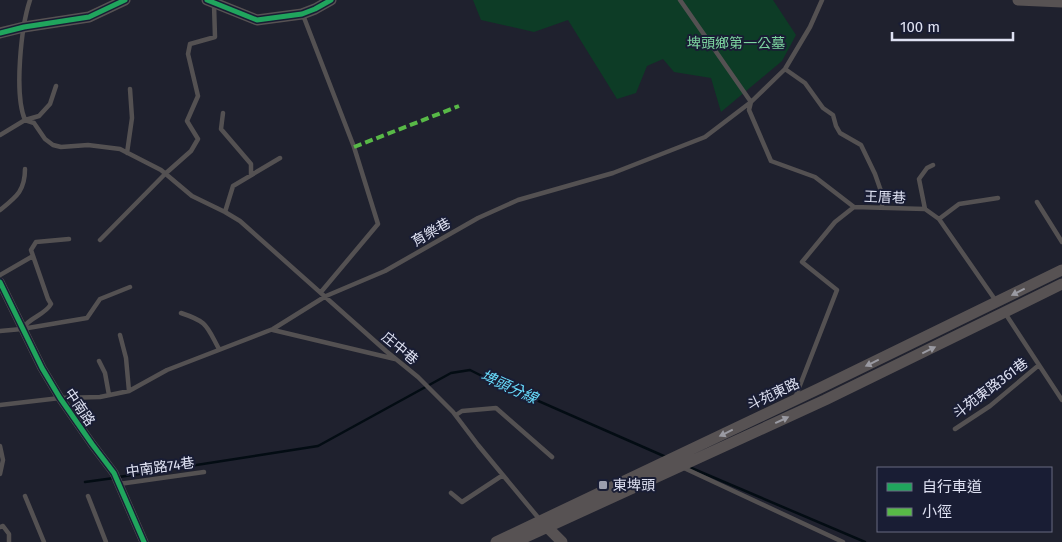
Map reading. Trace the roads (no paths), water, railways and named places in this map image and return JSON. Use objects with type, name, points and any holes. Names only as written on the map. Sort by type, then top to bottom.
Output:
[{"type":"main road","points":[[0,33],[24,27],[89,17],[125,0]]},
{"type":"main road","points":[[211,1],[257,20],[302,14],[315,10],[331,0]]},
{"type":"main road","points":[[1018,0],[1062,2]]},
{"type":"main road","name":"斗苑東路","points":[[515,542],[544,524],[667,461],[1062,270]]},
{"type":"main road","name":"斗苑東路","points":[[496,542],[544,524],[680,466],[825,400],[1062,284]]},
{"type":"main road","points":[[544,524],[562,542]]},
{"type":"street","name":"中南路","points":[[0,282],[22,329],[60,398],[114,473],[144,542]]},
{"type":"lane","points":[[25,120],[19,97],[24,27],[30,0]]},
{"type":"lane","points":[[680,0],[751,102]]},
{"type":"lane","name":"育樂巷","points":[[0,405],[60,398],[109,396],[129,391],[167,370],[273,329],[326,296],[385,271],[478,218],[518,200],[613,173],[705,137],[751,102],[785,69],[810,27],[822,0]]},
{"type":"lane","points":[[100,240],[165,174],[191,151],[198,138],[187,121],[198,96],[188,54],[190,44],[215,37],[211,1]]},
{"type":"lane","points":[[302,14],[354,147],[378,224],[321,292]]},
{"type":"lane","points":[[785,69],[806,83],[823,108],[833,115],[840,133],[861,145],[882,194],[882,208]]},
{"type":"lane","points":[[0,135],[25,120],[39,116],[50,104],[56,86]]},
{"type":"lane","points":[[127,153],[132,118],[130,89]]},
{"type":"lane","name":"王厝巷","points":[[751,102],[749,110],[771,161],[815,176],[854,207],[924,209],[939,219],[997,303]]},
{"type":"lane","points":[[222,113],[221,128],[252,164],[252,175]]},
{"type":"lane","name":"庄中巷","points":[[25,120],[34,123],[45,139],[53,145],[61,147],[88,145],[120,149],[161,170],[192,196],[225,212],[240,222],[418,377],[456,416],[544,524]]},
{"type":"lane","points":[[225,212],[233,186],[280,158]]},
{"type":"lane","points":[[924,209],[919,179],[927,168],[933,164]]},
{"type":"lane","points":[[0,210],[18,195],[25,179],[25,169]]},
{"type":"lane","points":[[939,219],[959,204],[998,198]]},
{"type":"lane","points":[[1037,202],[1062,242]]},
{"type":"lane","points":[[794,400],[837,290],[802,262],[835,222],[854,207]]},
{"type":"lane","points":[[22,329],[27,322],[48,309],[51,304],[31,250],[36,242],[69,239]]},
{"type":"lane","points":[[0,275],[33,256]]},
{"type":"lane","points":[[0,331],[87,318],[100,300],[130,287]]},
{"type":"lane","name":"斗苑東路361巷","points":[[997,303],[1062,400]]},
{"type":"lane","points":[[181,313],[200,319],[206,324],[219,349]]},
{"type":"lane","points":[[273,329],[396,359]]},
{"type":"lane","points":[[120,335],[126,358],[129,391]]},
{"type":"lane","points":[[99,360],[105,373],[109,396]]},
{"type":"lane","name":"斗苑東路361巷","points":[[955,429],[990,406],[1039,365]]},
{"type":"lane","points":[[456,416],[462,410],[496,408],[552,457]]},
{"type":"lane","points":[[0,446],[3,460],[0,474]]},
{"type":"lane","points":[[667,461],[843,542]]},
{"type":"lane","name":"中南路74巷","points":[[119,484],[204,472]]},
{"type":"lane","points":[[451,493],[462,502],[503,475]]},
{"type":"lane","points":[[25,496],[44,542]]},
{"type":"lane","points":[[88,496],[106,542]]},
{"type":"lane","points":[[0,527],[3,526],[9,534],[9,542]]},
{"type":"waterway","name":"埤頭分線","points":[[119,477],[318,446],[451,373],[470,370],[666,457]]},
{"type":"waterway","name":"埤頭分線","points":[[689,467],[865,542]]},
{"type":"waterway","name":"埤頭分線","points":[[85,482],[114,478]]},
{"type":"place","name":"東埤頭","points":[[603,485]]},
{"type":"park label","name":"埤頭鄉第一公墓","points":[[736,43]]}]
